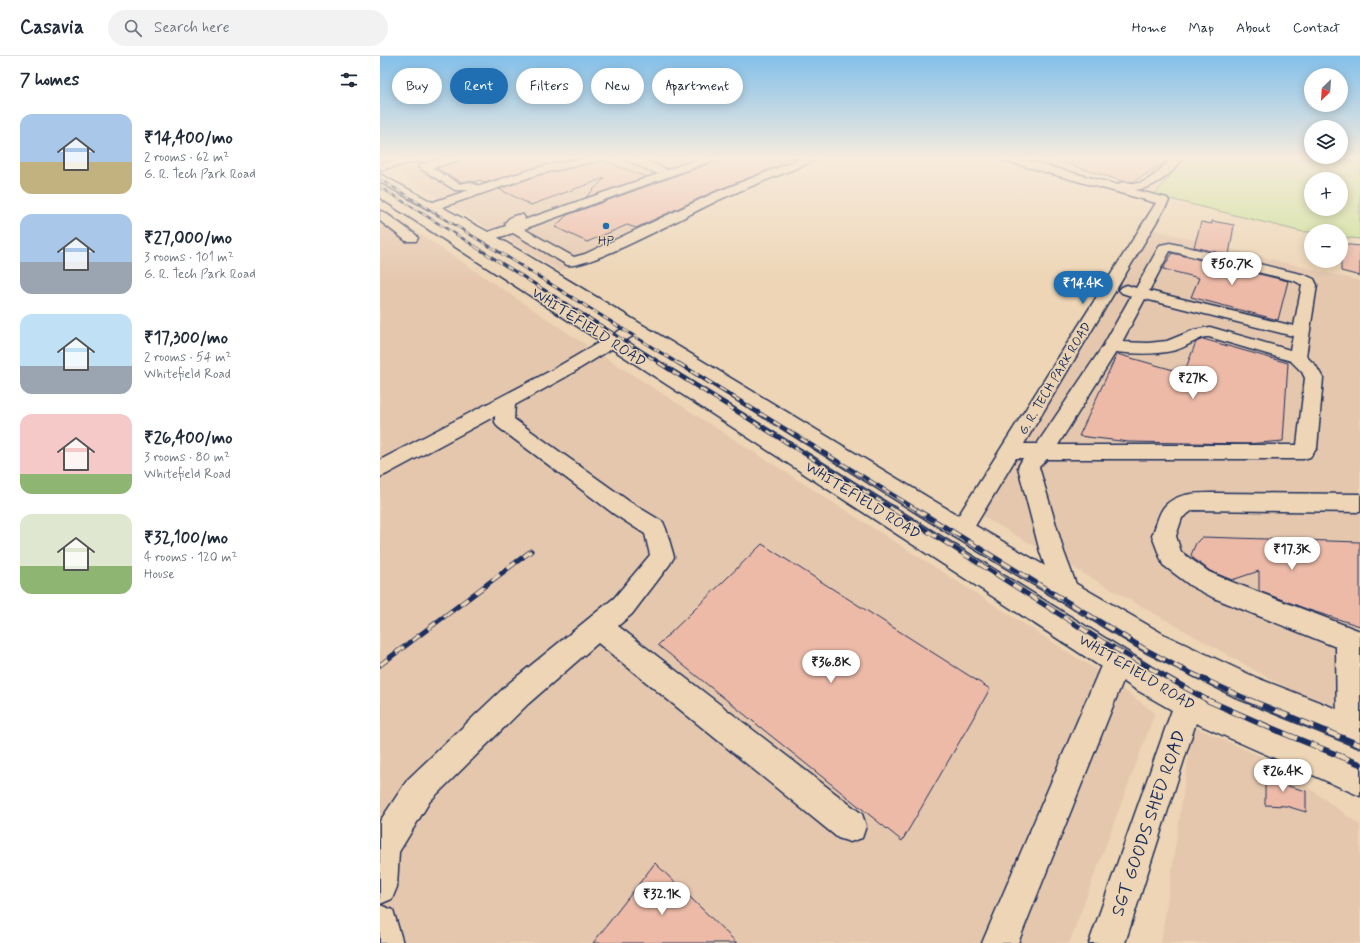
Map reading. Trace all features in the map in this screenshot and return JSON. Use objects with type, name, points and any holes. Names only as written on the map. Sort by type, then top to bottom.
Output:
[{"type":"main road","name":"WHITEFIELD ROAD","points":[[390,199],[612,342],[1117,661],[1188,704],[1242,730],[1360,780]]},
{"type":"main road","name":"WHITEFIELD ROAD","points":[[422,199],[487,237],[961,529],[1156,644],[1211,672],[1249,689],[1356,731]]},
{"type":"main road","points":[[434,206],[453,199]]},
{"type":"main road","points":[[570,199],[511,223],[514,228],[572,262],[590,257],[711,199]]},
{"type":"main road","points":[[487,237],[596,199]]},
{"type":"main road","name":"G. R. TECH PARK ROAD","points":[[961,529],[1010,450],[1122,301],[1111,286],[1163,201],[1157,199]]},
{"type":"main road","points":[[380,212],[400,206]]},
{"type":"main road","points":[[380,215],[411,238]]},
{"type":"main road","points":[[1066,592],[1052,552],[1028,467],[1033,459],[1043,452],[1111,346],[1122,301],[1165,248],[1168,247],[1305,280],[1310,285],[1297,357]]},
{"type":"main road","points":[[1111,286],[1122,301],[1301,333]]},
{"type":"main road","points":[[380,469],[558,374],[635,328]]},
{"type":"main road","points":[[1010,450],[1043,452],[1304,452],[1307,448],[1314,378],[1310,370],[1297,357],[1210,332],[1199,333],[1178,343],[1161,347],[1140,348],[1111,346]]},
{"type":"main road","points":[[380,887],[382,848],[419,790],[518,694],[623,606],[662,557],[655,529],[622,508],[505,422],[504,410],[506,402]]},
{"type":"main road","points":[[1356,731],[1355,642],[1200,579],[1171,558],[1164,536],[1172,513],[1188,502],[1216,500],[1360,503]]},
{"type":"main road","points":[[598,627],[850,826]]},
{"type":"main road","points":[[1000,943],[1117,661]]},
{"type":"main road","name":"SGT GOODS SHED ROAD","points":[[1108,943],[1188,704]]},
{"type":"main road","points":[[380,923],[385,943]]},
{"type":"shaded area","points":[[441,199],[724,199],[560,271]]},
{"type":"shaded area","points":[[383,209],[595,351],[1098,671],[1155,713],[1069,943],[380,943],[380,210]]},
{"type":"shaded area","points":[[1154,230],[1360,281],[1360,715],[1288,689],[982,516]]},
{"type":"shaded area","points":[[1193,726],[1273,762],[1360,825],[1360,943],[1161,943]]},
{"type":"green space","points":[[1172,199],[1304,199],[1304,216],[1348,216],[1348,199],[1360,199],[1360,239],[1348,238],[1348,224],[1304,224],[1304,232]]},
{"type":"building","points":[[520,199],[546,199],[531,205]]},
{"type":"building","points":[[610,199],[697,199],[636,228],[627,225],[587,242],[555,227],[567,215]]},
{"type":"building","points":[[1212,221],[1234,225],[1229,255],[1194,247],[1201,222],[1212,224]]},
{"type":"building","points":[[1348,245],[1360,246],[1360,276],[1341,271],[1341,268],[1348,268]]},
{"type":"building","points":[[1172,253],[1288,281],[1278,320],[1191,297],[1199,278],[1163,269]]},
{"type":"building","points":[[1203,339],[1288,363],[1283,441],[1247,444],[1129,442],[1079,436],[1117,354],[1184,373],[1196,342]]},
{"type":"building","points":[[1202,537],[1360,542],[1360,626],[1309,610],[1259,591],[1259,571],[1232,580],[1210,571],[1191,555],[1196,543]]},
{"type":"building","points":[[762,544],[990,689],[902,841],[658,645]]},
{"type":"building","points":[[1265,769],[1287,778],[1288,786],[1306,791],[1306,812],[1286,806],[1265,805]]},
{"type":"building","points":[[655,863],[737,943],[593,943]]},
{"type":"railway","points":[[400,199],[478,248]]},
{"type":"railway","points":[[413,199],[492,248]]},
{"type":"railway","points":[[476,247],[661,364]]},
{"type":"railway","points":[[491,247],[679,364]]},
{"type":"railway","points":[[659,363],[896,511]]},
{"type":"railway","points":[[678,363],[919,511]]},
{"type":"railway","points":[[894,510],[1105,643],[1208,700]]},
{"type":"railway","points":[[917,510],[1143,648],[1178,667],[1251,701]]},
{"type":"railway","points":[[380,665],[531,551]]},
{"type":"railway","points":[[1208,700],[1268,727],[1360,764]]},
{"type":"railway","points":[[1249,700],[1360,745]]},
{"type":"place","name":"HP","points":[[606,226]]}]
